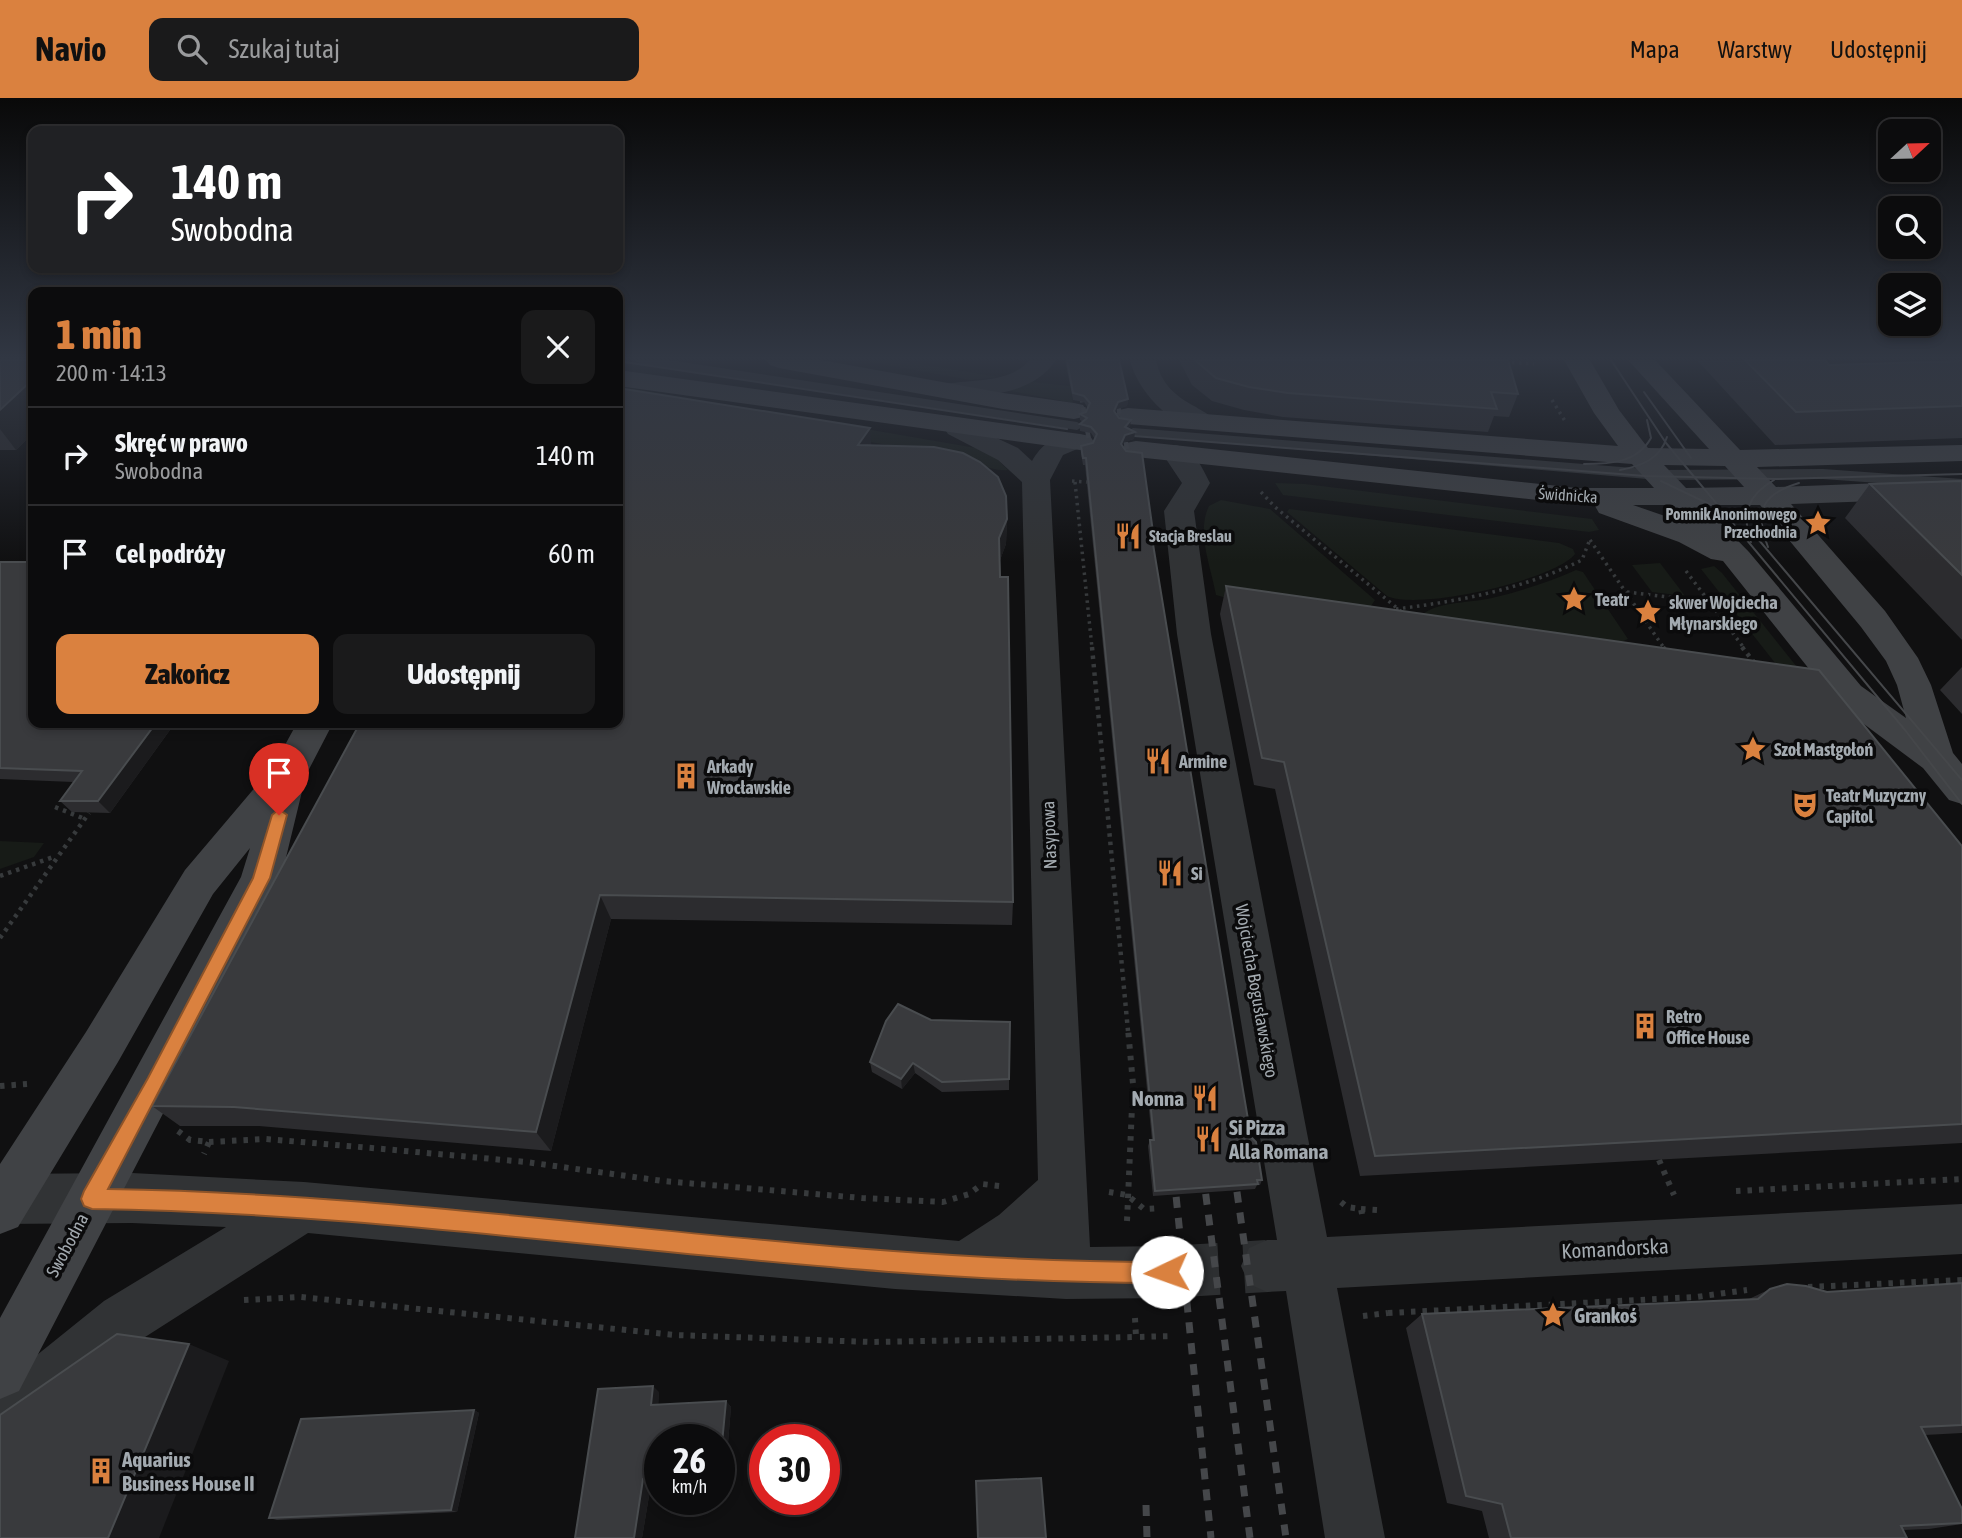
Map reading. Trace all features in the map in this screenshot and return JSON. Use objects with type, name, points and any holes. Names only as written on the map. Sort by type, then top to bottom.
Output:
[{"type":"main road","points":[[953,427],[1076,430]]},
{"type":"main road","points":[[1067,427],[1076,430]]},
{"type":"main road","name":"Świdnicka","points":[[1132,432],[1162,427]]},
{"type":"main road","name":"Świdnicka","points":[[1253,427],[1660,476],[1962,486]]},
{"type":"main road","points":[[1619,427],[1660,476],[1744,566],[1849,695],[1936,758],[1962,790]]},
{"type":"main road","points":[[1704,427],[1751,477],[1873,619],[1901,658],[1917,692],[1936,758]]},
{"type":"main road","name":"Świdnicka","points":[[1132,432],[1185,465],[1577,497],[1660,476],[1751,477],[1962,453]]},
{"type":"main road","points":[[1577,497],[1690,535],[1744,566]]},
{"type":"main road","name":"Swobodna","points":[[2,1203],[102,1047],[199,882],[287,775],[312,728]]},
{"type":"main road","name":"Swobodna","points":[[0,1372],[155,1085],[261,878],[287,775]]},
{"type":"street","points":[[958,428],[1008,454],[1036,480],[1052,450],[1076,430]]},
{"type":"street","name":"Wojciecha Bogusławskiego","points":[[1185,465],[1193,490],[1179,511],[1193,623],[1287,1265],[1355,1538]]},
{"type":"street","name":"Nasypowa","points":[[1036,480],[1084,1190],[1066,1273]]},
{"type":"street","points":[[963,1267],[994,1251],[1084,1190]]},
{"type":"street","points":[[2,1203],[92,1199],[203,1200],[677,1241],[788,1254],[1066,1273],[1167,1272]]},
{"type":"street","points":[[0,1431],[56,1374],[124,1320],[304,1207]]},
{"type":"street","name":"Komandorska","points":[[1287,1265],[1962,1229]]},
{"type":"lane","points":[[1059,427],[1076,430]]},
{"type":"lane","points":[[1132,432],[1660,476]]},
{"type":"path","points":[[1074,481],[1133,1084],[1127,1222]]},
{"type":"path","points":[[1265,499],[1395,609],[1406,614]]},
{"type":"path","points":[[1385,611],[1470,599],[1557,573],[1582,560],[1590,539],[1668,654]]},
{"type":"path","points":[[1681,565],[1763,674]]},
{"type":"path","points":[[1626,592],[1709,602]]},
{"type":"path","points":[[55,807],[85,818]]},
{"type":"path","points":[[0,938],[89,813]]},
{"type":"path","points":[[0,876],[57,856]]},
{"type":"path","points":[[0,1086],[39,1083]]},
{"type":"path","points":[[174,1127],[190,1140],[209,1142],[266,1139],[383,1149],[526,1162],[673,1182],[862,1198],[943,1202],[969,1194],[982,1184],[1000,1186]]},
{"type":"path","points":[[204,1154],[209,1142]]},
{"type":"path","points":[[1659,1160],[1674,1195]]},
{"type":"path","points":[[1084,1190],[1127,1195],[1144,1209],[1161,1208]]},
{"type":"path","points":[[1795,1287],[1962,1280]]},
{"type":"path","points":[[1388,1313],[1696,1297],[1757,1289]]},
{"type":"path","points":[[235,1300],[301,1297],[675,1335],[871,1342],[1172,1336]]},
{"type":"path","points":[[1135,1318],[1136,1337]]},
{"type":"shaded area","points":[[781,427],[856,427],[976,448],[995,457],[1008,470],[986,467],[948,455]]},
{"type":"shaded area","points":[[1275,483],[1305,484],[1592,519],[1599,530],[1589,532],[1283,495]]},
{"type":"shaded area","points":[[1221,500],[1270,509],[1375,600],[1371,606],[1292,606],[1216,595],[1204,527],[1209,506]]},
{"type":"shaded area","points":[[1289,509],[1559,543],[1573,549],[1575,554],[1542,574],[1515,583],[1455,596],[1403,600],[1387,596],[1287,512]]},
{"type":"shaded area","points":[[1660,563],[1685,596],[1652,592],[1632,565]]},
{"type":"shaded area","points":[[1714,566],[1797,667],[1779,668],[1701,569]]},
{"type":"shaded area","points":[[1576,570],[1583,572],[1628,639],[1607,648],[1423,614],[1438,607],[1514,592]]},
{"type":"shaded area","points":[[0,841],[44,843],[34,857],[0,869]]},
{"type":"building","name":"Arkady Wrocławskie","points":[[623,427],[865,427],[870,428],[858,445],[934,447],[963,453],[980,462],[998,477],[1006,496],[1007,519],[999,538],[1000,577],[1008,577],[1013,902],[600,895],[536,1132],[234,1107],[152,1106],[357,728],[623,728]]},
{"type":"building","points":[[1091,427],[1125,427],[1135,432],[1125,435],[1121,444],[1126,451],[1142,453],[1151,532],[1243,1090],[1251,1137],[1256,1142],[1262,1180],[1257,1180],[1258,1184],[1155,1191],[1150,1140],[1154,1140],[1086,458],[1083,458],[1081,446],[1093,443],[1097,434]]},
{"type":"building","points":[[1962,481],[1962,575],[1870,484]]},
{"type":"building","points":[[0,562],[28,562],[28,728],[152,728],[98,801],[60,801],[82,771],[0,768]]},
{"type":"building","points":[[1226,586],[1819,670],[1962,846],[1962,1124],[1375,1156],[1284,762],[1262,758]]},
{"type":"building","points":[[898,1004],[931,1020],[1010,1022],[1009,1079],[942,1082],[913,1063],[901,1079],[870,1062],[886,1021]]},
{"type":"building","points":[[1962,1283],[1962,1425],[1921,1427],[1962,1509],[1962,1523],[1901,1526],[1907,1538],[1511,1538],[1502,1504],[1466,1496],[1422,1314],[1758,1299],[1770,1289],[1787,1284],[1827,1292]]},
{"type":"building","name":"Aquarius Business House II","points":[[117,1334],[189,1344],[108,1538],[0,1538],[0,1415]]},
{"type":"building","points":[[653,1386],[651,1405],[726,1401],[724,1424],[644,1424],[644,1479],[634,1538],[575,1538],[598,1389]]},
{"type":"building","points":[[474,1410],[451,1510],[269,1518],[301,1419]]},
{"type":"building","points":[[1041,1478],[1046,1538],[978,1538],[976,1481]]},
{"type":"tunnel","points":[[1167,1272],[1267,1266]]},
{"type":"tram line","points":[[1055,427],[1067,429]]},
{"type":"tram line","points":[[1584,464],[1613,462],[1631,457],[1651,438],[1649,427]]},
{"type":"tram line","points":[[1656,427],[1665,442]]},
{"type":"tram line","points":[[1669,427],[1691,458]]},
{"type":"tram line","points":[[1134,436],[1645,476],[1694,477]]},
{"type":"tram line","points":[[1665,442],[1667,437]]},
{"type":"tram line","points":[[1620,470],[1649,460],[1660,451],[1665,442]]},
{"type":"tram line","points":[[1665,442],[1694,477]]},
{"type":"tram line","points":[[1694,477],[1776,479],[1962,474]]},
{"type":"tram line","points":[[1694,477],[1905,730],[1962,804]]},
{"type":"tram line","points":[[1751,542],[1747,523],[1749,506],[1758,492],[1774,480]]},
{"type":"tram line","points":[[1661,481],[1711,505]]},
{"type":"tram line","points":[[1768,547],[1762,523],[1764,506],[1786,487],[1799,483]]},
{"type":"tram line","points":[[1758,539],[1962,780]]},
{"type":"railway","points":[[1087,427],[1093,463]]},
{"type":"railway","points":[[1123,427],[1132,471]]},
{"type":"railway","points":[[1234,1171],[1286,1538]]},
{"type":"railway","points":[[1203,1173],[1250,1538]]},
{"type":"railway","points":[[1174,1176],[1211,1538]]},
{"type":"railway","points":[[1146,1505],[1147,1538]]},
{"type":"place","name":"Pomnik Anonimowego Przechodnia","points":[[1818,523]]},
{"type":"place","name":"Stacja Breslau","points":[[1128,536]]},
{"type":"place","name":"Teatr","points":[[1574,599]]},
{"type":"place","name":"skwer Wojciecha Młynarskiego","points":[[1648,612]]},
{"type":"place","name":"Szoł Mastgołoń","points":[[1753,749]]},
{"type":"place","name":"Armine","points":[[1158,761]]},
{"type":"place","name":"Arkady Wrocławskie","points":[[686,776]]},
{"type":"place","name":"Teatr Muzyczny Capitol","points":[[1805,805]]},
{"type":"place","name":"Si","points":[[1170,873]]},
{"type":"place","name":"Retro Office House","points":[[1645,1026]]},
{"type":"place","name":"Nonna","points":[[1205,1098]]},
{"type":"place","name":"Si Pizza Alla Romana","points":[[1208,1139]]},
{"type":"place","name":"Grankoś","points":[[1553,1315]]},
{"type":"place","name":"Aquarius Business House II","points":[[101,1471]]},
{"type":"route","points":[[279,815],[261,878],[155,1085],[92,1199],[203,1200],[304,1207],[895,1263],[1066,1273],[1167,1272]]}]
